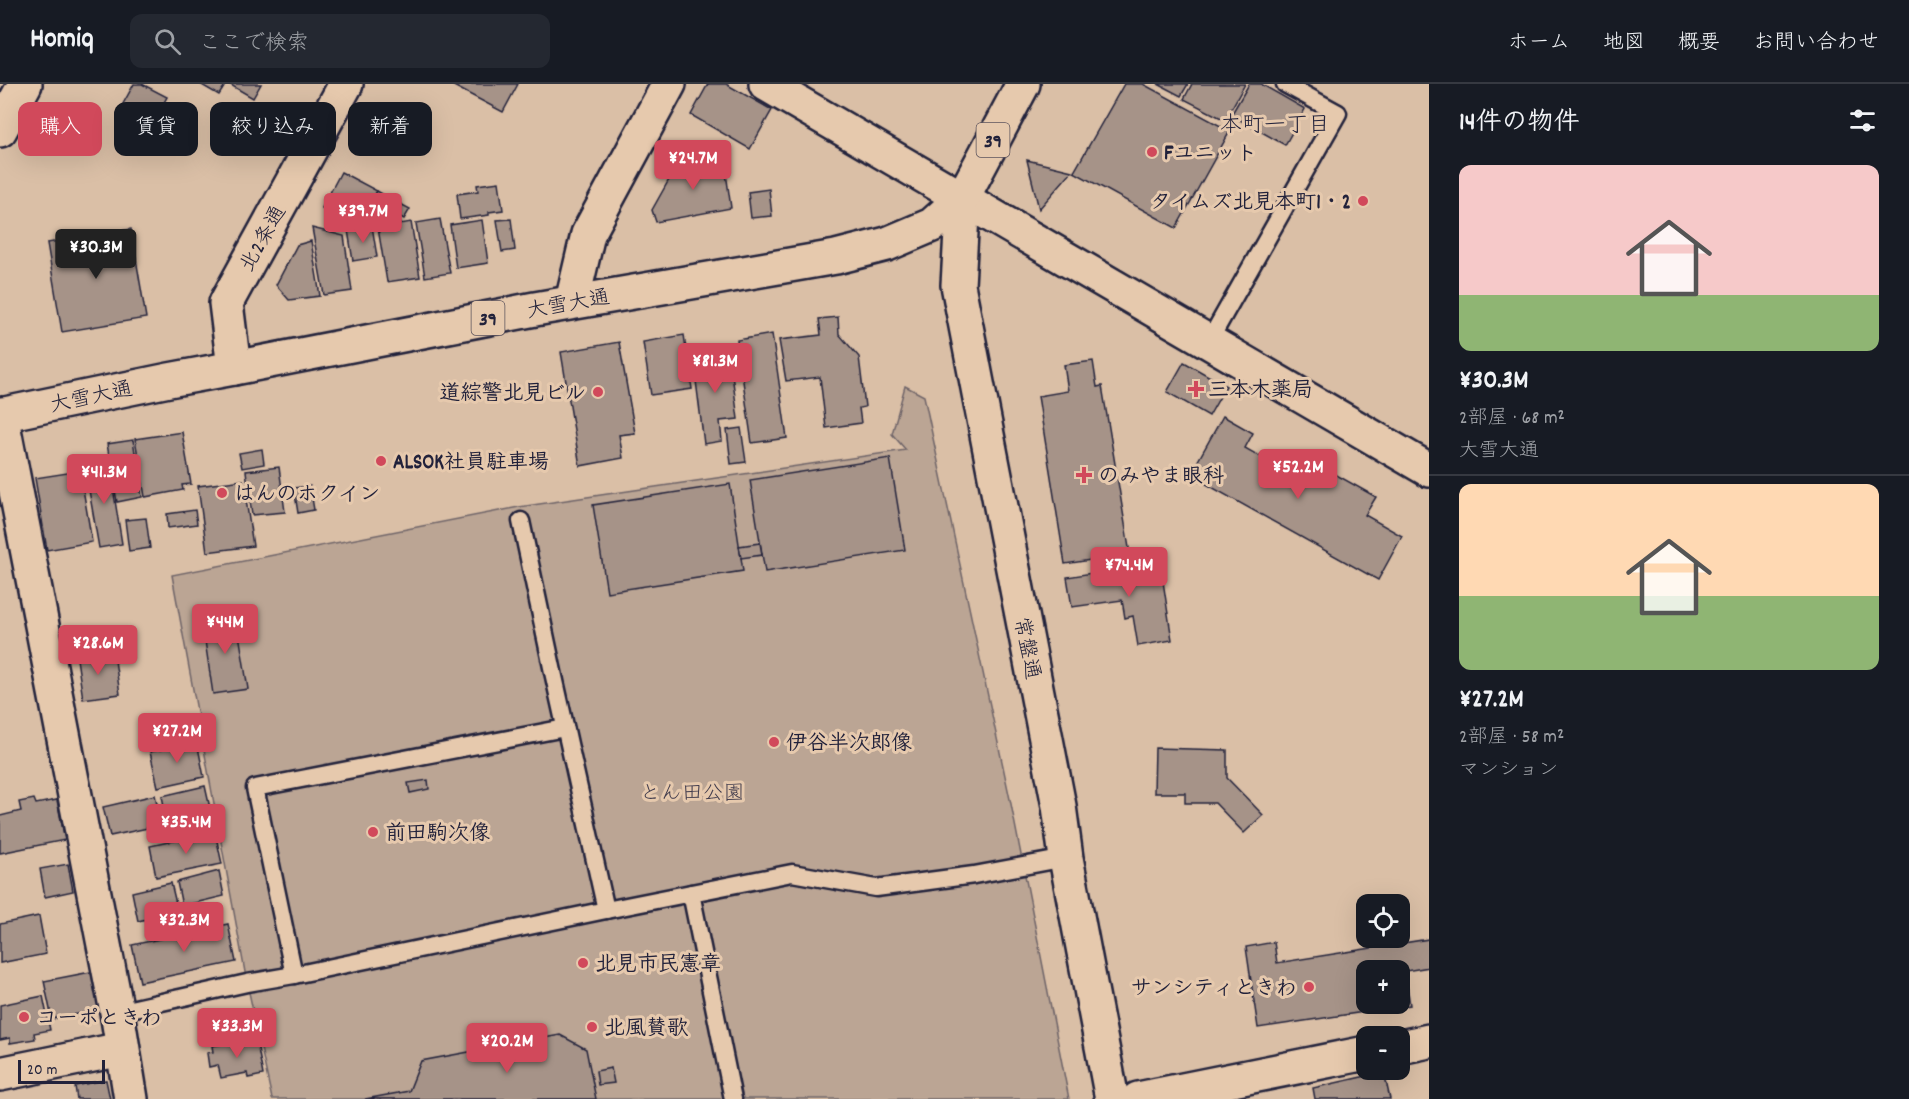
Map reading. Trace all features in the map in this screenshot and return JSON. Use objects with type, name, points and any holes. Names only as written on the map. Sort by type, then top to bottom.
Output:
[{"type":"main road","points":[[0,130],[25,84]]},
{"type":"main road","name":"北2条通","points":[[234,368],[226,303],[346,84]]},
{"type":"main road","points":[[766,84],[1429,470]]},
{"type":"main road","name":"大雪大通","points":[[1,415],[572,302],[836,257],[887,244],[932,225],[963,197],[1023,84]]},
{"type":"main road","points":[[572,302],[588,234],[659,87]]},
{"type":"main road","name":"常盤通","points":[[963,197],[958,285],[1059,806],[1066,858],[1112,1099]]},
{"type":"main road","points":[[1,415],[117,1012],[131,1099]]},
{"type":"main road","points":[[1410,1045],[1429,1041]]},
{"type":"main road","points":[[0,1074],[122,1049]]},
{"type":"main road","points":[[1138,1099],[1356,1055]]},
{"type":"lane","points":[[1208,343],[1338,113],[1285,84]]},
{"type":"lane","points":[[521,521],[606,910]]},
{"type":"lane","points":[[294,975],[255,788],[565,728]]},
{"type":"lane","points":[[117,1012],[247,983],[792,873],[876,888],[974,875],[1066,858]]},
{"type":"lane","points":[[691,893],[733,1099]]},
{"type":"green space","name":"とん田公園","points":[[905,386],[924,396],[1011,804],[1069,1099],[272,1099],[247,983],[172,575],[519,507],[906,450],[892,434]]},
{"type":"building","points":[[134,84],[142,84],[167,97],[164,102],[124,102]]},
{"type":"building","points":[[200,84],[226,84],[219,95]]},
{"type":"building","points":[[229,84],[261,84],[253,98]]},
{"type":"building","points":[[450,84],[518,84],[503,112]]},
{"type":"building","points":[[708,84],[726,84],[772,110],[750,149],[691,115]]},
{"type":"building","name":"Fユニット","points":[[1124,84],[1143,84],[1230,131],[1176,228],[1074,172]]},
{"type":"building","points":[[1158,84],[1188,84],[1181,96]]},
{"type":"building","points":[[1192,84],[1245,84],[1225,120],[1184,99]]},
{"type":"building","points":[[1249,84],[1261,84],[1305,109],[1285,145],[1231,115]]},
{"type":"building","points":[[684,153],[726,173],[731,208],[656,222],[652,210]]},
{"type":"building","points":[[1027,160],[1072,171],[1039,209]]},
{"type":"building","points":[[341,172],[377,191],[357,227],[322,208]]},
{"type":"building","points":[[499,182],[503,210],[489,212],[489,215],[460,219],[457,194],[478,191],[477,185]]},
{"type":"building","points":[[769,189],[772,216],[751,218],[748,192]]},
{"type":"building","points":[[377,191],[391,199],[379,221],[364,213]]},
{"type":"building","points":[[391,199],[410,209],[404,219],[386,209]]},
{"type":"building","points":[[440,219],[450,273],[425,277],[416,223]]},
{"type":"building","points":[[511,219],[515,250],[502,252],[497,220]]},
{"type":"building","points":[[482,220],[488,263],[456,268],[450,225]]},
{"type":"building","points":[[411,222],[420,277],[387,282],[378,228]]},
{"type":"building","points":[[372,226],[377,257],[353,261],[348,230]]},
{"type":"building","points":[[312,228],[344,236],[352,291],[324,295]]},
{"type":"building","points":[[131,229],[146,318],[62,332],[47,243]]},
{"type":"building","points":[[311,241],[320,296],[289,300],[276,285],[297,245]]},
{"type":"building","points":[[838,317],[839,334],[859,357],[865,407],[859,408],[861,423],[826,428],[820,377],[786,381],[779,340],[821,335],[819,319]]},
{"type":"building","points":[[772,334],[787,438],[752,443],[737,340]]},
{"type":"building","points":[[684,335],[692,389],[651,395],[643,342]]},
{"type":"building","name":"道綜警北見ビル","points":[[619,342],[635,433],[619,435],[623,458],[580,466],[561,352]]},
{"type":"building","points":[[729,352],[738,419],[720,421],[722,441],[704,444],[693,357]]},
{"type":"building","name":"のみやま眼科","points":[[1093,361],[1097,387],[1102,386],[1130,554],[1065,564],[1038,396],[1068,391],[1064,365]]},
{"type":"building","name":"三本木薬局","points":[[1184,362],[1226,386],[1209,416],[1167,392]]},
{"type":"building","points":[[1223,416],[1253,433],[1245,448],[1298,478],[1308,459],[1376,497],[1365,515],[1402,536],[1378,580],[1190,475]]},
{"type":"building","points":[[741,428],[746,462],[731,464],[727,430]]},
{"type":"building","points":[[182,432],[191,484],[182,485],[183,490],[145,497],[135,439]]},
{"type":"building","points":[[133,440],[142,497],[117,502],[107,444]]},
{"type":"building","points":[[262,449],[264,464],[242,468],[239,453]]},
{"type":"building","points":[[890,458],[905,550],[765,572],[750,480]]},
{"type":"building","points":[[109,463],[122,544],[99,548],[85,467]]},
{"type":"building","points":[[279,467],[285,512],[252,515],[246,471]]},
{"type":"building","points":[[80,471],[92,542],[47,550],[35,478]]},
{"type":"building","points":[[243,480],[253,546],[207,552],[198,486]]},
{"type":"building","points":[[730,484],[743,571],[607,592],[593,505]]},
{"type":"building","points":[[310,486],[314,510],[298,513],[294,488]]},
{"type":"building","points":[[195,510],[197,524],[168,528],[167,514]]},
{"type":"building","points":[[146,518],[150,548],[129,551],[125,520]]},
{"type":"building","points":[[760,543],[762,555],[741,558],[739,546]]},
{"type":"building","points":[[1160,562],[1172,640],[1138,646],[1133,616],[1125,618],[1122,600],[1072,607],[1067,577]]},
{"type":"building","points":[[236,616],[248,689],[213,694],[202,621]]},
{"type":"building","points":[[114,654],[120,694],[83,699],[77,659]]},
{"type":"building","points":[[197,742],[204,777],[158,787],[150,752]]},
{"type":"building","points":[[1155,748],[1227,750],[1227,778],[1263,815],[1244,833],[1215,803],[1185,803],[1185,793],[1154,793]]},
{"type":"building","points":[[428,780],[429,789],[410,793],[408,783]]},
{"type":"building","points":[[205,786],[214,826],[170,836],[162,796]]},
{"type":"building","points":[[155,795],[162,825],[110,836],[103,807]]},
{"type":"building","points":[[34,799],[36,804],[57,800],[65,840],[0,853],[0,816],[21,811],[19,802]]},
{"type":"building","points":[[215,832],[222,864],[156,877],[150,846]]},
{"type":"building","points":[[68,864],[73,891],[45,897],[40,869]]},
{"type":"building","points":[[219,871],[224,896],[182,906],[177,882]]},
{"type":"building","points":[[171,883],[178,912],[138,921],[132,892]]},
{"type":"building","points":[[39,916],[46,954],[0,963],[0,924]]},
{"type":"building","points":[[228,924],[236,962],[140,982],[132,945]]},
{"type":"building","name":"サンシティときわ","points":[[1429,939],[1429,967],[1410,970],[1410,960],[1356,960],[1356,1013],[1258,1028],[1246,947],[1274,942],[1277,963],[1372,948],[1410,948],[1410,942]]},
{"type":"building","points":[[91,972],[99,1010],[52,1019],[44,981]]},
{"type":"building","name":"コーポときわ","points":[[43,996],[50,1030],[34,1033],[35,1039],[10,1043],[10,1038],[0,1040],[0,1005]]},
{"type":"building","points":[[560,1035],[586,1049],[596,1099],[365,1099],[409,1091],[421,1061]]},
{"type":"building","points":[[256,1038],[263,1075],[248,1078],[247,1073],[221,1078],[218,1065],[209,1067],[207,1053],[213,1052],[212,1046]]},
{"type":"building","points":[[611,1068],[614,1083],[598,1085],[596,1071]]},
{"type":"building","points":[[1356,1078],[1386,1080],[1390,1099],[1315,1099],[1313,1088]]},
{"type":"building","points":[[106,1080],[110,1099],[77,1099],[75,1086]]},
{"type":"place","name":"Fユニット","points":[[1152,152]]},
{"type":"place","name":"タイムズ北見本町1・2","points":[[1363,201]]},
{"type":"place","name":"三本木薬局","points":[[1196,389]]},
{"type":"place","name":"道綜警北見ビル","points":[[598,392]]},
{"type":"place","name":"ALSOK社員駐車場","points":[[381,461]]},
{"type":"place","name":"のみやま眼科","points":[[1084,475]]},
{"type":"place","name":"はんのホクイン","points":[[222,493]]},
{"type":"place","name":"伊谷半次郎像","points":[[774,742]]},
{"type":"place","name":"前田駒次像","points":[[373,832]]},
{"type":"place","name":"北見市民憲章","points":[[583,963]]},
{"type":"place","name":"サンシティときわ","points":[[1309,987]]},
{"type":"place","name":"コーポときわ","points":[[24,1017]]},
{"type":"place","name":"北風賛歌","points":[[592,1027]]},
{"type":"district","name":"本町一丁目","points":[[1275,123]]}]
